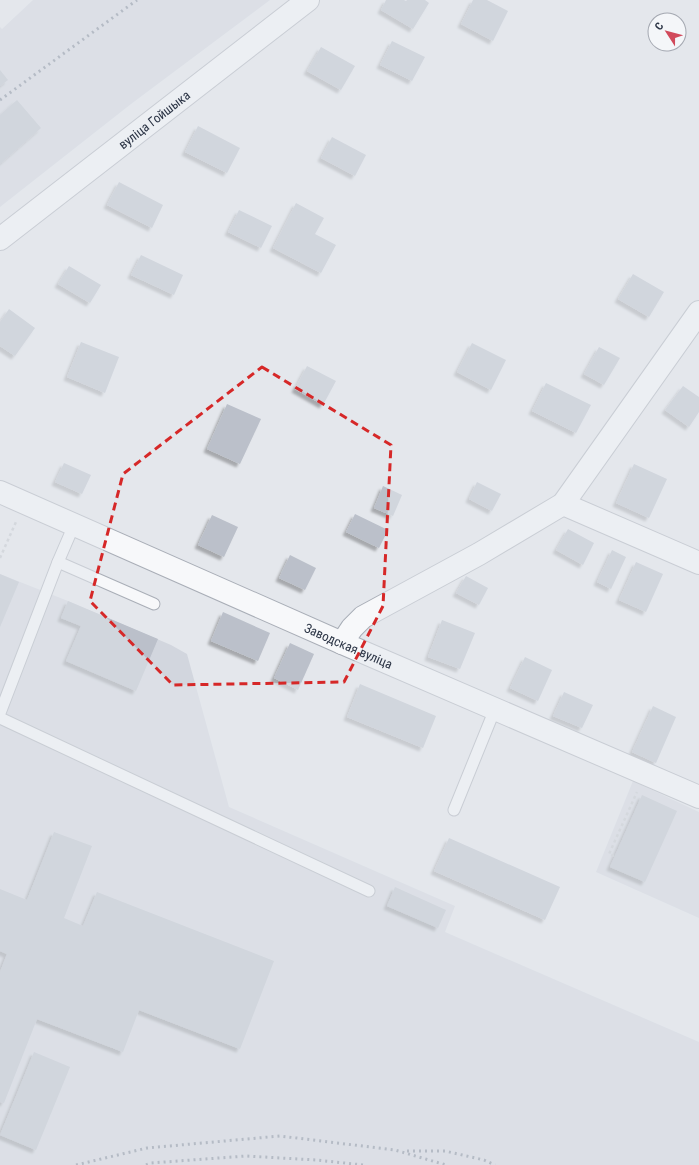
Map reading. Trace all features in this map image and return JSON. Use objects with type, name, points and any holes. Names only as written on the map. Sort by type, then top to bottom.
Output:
[{"type":"street","name":"вуліца Гойшыка","points":[[0,240],[308,0]]},
{"type":"street","points":[[342,643],[352,628],[363,617],[479,554],[563,504],[699,312]]},
{"type":"street","name":"Заводская вуліца","points":[[0,492],[342,643],[699,797]]},
{"type":"street","points":[[563,504],[699,563]]},
{"type":"lane","points":[[0,713],[58,562],[74,525]]},
{"type":"lane","points":[[58,562],[154,604]]},
{"type":"lane","points":[[454,810],[495,709]]},
{"type":"lane","points":[[0,718],[369,891]]},
{"type":"path","points":[[0,558],[18,517]]},
{"type":"path","points":[[614,856],[609,854],[645,774]]},
{"type":"highlighted area","points":[[262,367],[391,445],[383,606],[344,682],[173,685],[90,601],[123,474]]},
{"type":"shaded area","points":[[33,0],[270,0],[131,104],[0,207],[0,27],[2,29]]},
{"type":"shaded area","points":[[0,574],[171,645],[187,654],[229,807],[455,906],[445,932],[699,1042],[699,1165],[0,1165]]},
{"type":"shaded area","points":[[633,781],[699,812],[699,918],[596,872]]},
{"type":"building","points":[[386,0],[425,0],[429,3],[413,29],[381,10]]},
{"type":"building","points":[[473,0],[487,0],[508,11],[493,41],[461,24]]},
{"type":"building","points":[[392,41],[425,57],[412,81],[380,65]]},
{"type":"building","points":[[321,47],[355,66],[341,90],[307,71]]},
{"type":"building","points":[[0,70],[8,80],[0,86]]},
{"type":"building","points":[[17,100],[41,128],[0,164],[0,115]]},
{"type":"building","points":[[198,126],[240,148],[227,173],[185,152]]},
{"type":"building","points":[[332,137],[366,155],[355,176],[321,158]]},
{"type":"building","points":[[119,182],[163,205],[152,228],[107,205]]},
{"type":"building","points":[[296,203],[324,218],[315,234],[336,245],[321,273],[273,248]]},
{"type":"building","points":[[239,210],[272,226],[261,248],[228,232]]},
{"type":"building","points":[[141,255],[183,275],[174,295],[131,275]]},
{"type":"building","points":[[69,266],[101,285],[90,303],[58,284]]},
{"type":"building","points":[[633,274],[664,292],[649,317],[618,299]]},
{"type":"building","points":[[9,309],[35,328],[15,356],[0,346],[0,322]]},
{"type":"building","points":[[81,342],[119,357],[105,393],[67,377]]},
{"type":"building","points":[[472,343],[506,360],[491,390],[457,372]]},
{"type":"building","points":[[599,347],[620,358],[604,385],[584,374]]},
{"type":"building","points":[[307,366],[336,381],[323,405],[295,389]]},
{"type":"building","points":[[546,383],[591,405],[576,433],[532,411]]},
{"type":"building","points":[[683,386],[699,397],[699,412],[689,427],[665,410]]},
{"type":"building","points":[[227,404],[261,419],[240,464],[207,449]]},
{"type":"building","points":[[64,463],[91,475],[82,494],[55,482]]},
{"type":"building","points":[[634,464],[667,479],[649,518],[616,503]]},
{"type":"building","points":[[477,482],[501,494],[492,511],[469,499]]},
{"type":"building","points":[[383,486],[402,495],[393,516],[374,508]]},
{"type":"building","points":[[355,514],[388,530],[379,548],[346,532]]},
{"type":"building","points":[[212,515],[238,527],[224,557],[198,545]]},
{"type":"building","points":[[568,529],[594,543],[583,565],[556,550]]},
{"type":"building","points":[[612,550],[626,557],[611,589],[597,582]]},
{"type":"building","points":[[290,555],[316,568],[305,590],[279,578]]},
{"type":"building","points":[[636,562],[663,574],[646,612],[619,600]]},
{"type":"building","points":[[0,574],[19,582],[0,627]]},
{"type":"building","points":[[466,576],[488,588],[479,605],[456,593]]},
{"type":"building","points":[[68,601],[158,639],[136,691],[66,661],[81,626],[61,618]]},
{"type":"building","points":[[223,612],[270,633],[258,661],[211,641]]},
{"type":"building","points":[[442,620],[475,633],[460,669],[428,657]]},
{"type":"building","points":[[290,643],[314,654],[298,690],[274,678]]},
{"type":"building","points":[[525,657],[552,670],[538,701],[510,688]]},
{"type":"building","points":[[360,684],[436,716],[423,748],[347,717]]},
{"type":"building","points":[[564,692],[593,705],[582,728],[553,716]]},
{"type":"building","points":[[653,706],[676,717],[656,763],[632,752]]},
{"type":"building","points":[[642,795],[677,811],[645,882],[610,867]]},
{"type":"building","points":[[54,832],[92,846],[64,918],[83,926],[97,892],[274,961],[240,1049],[139,1010],[123,1052],[37,1019],[4,1103],[0,1102],[0,972],[7,954],[0,951],[0,889],[27,900]]},
{"type":"building","points":[[449,838],[560,887],[545,920],[434,871]]},
{"type":"building","points":[[395,887],[446,910],[438,928],[387,906]]},
{"type":"building","points":[[34,1052],[70,1067],[36,1150],[0,1135]]},
{"type":"railway","points":[[0,100],[137,0]]},
{"type":"railway","points":[[76,1165],[147,1148],[280,1136],[395,1150],[446,1165]]},
{"type":"railway","points":[[407,1151],[445,1151],[484,1160],[495,1165]]},
{"type":"railway","points":[[146,1165],[151,1163],[246,1156],[316,1160],[363,1165]]}]
